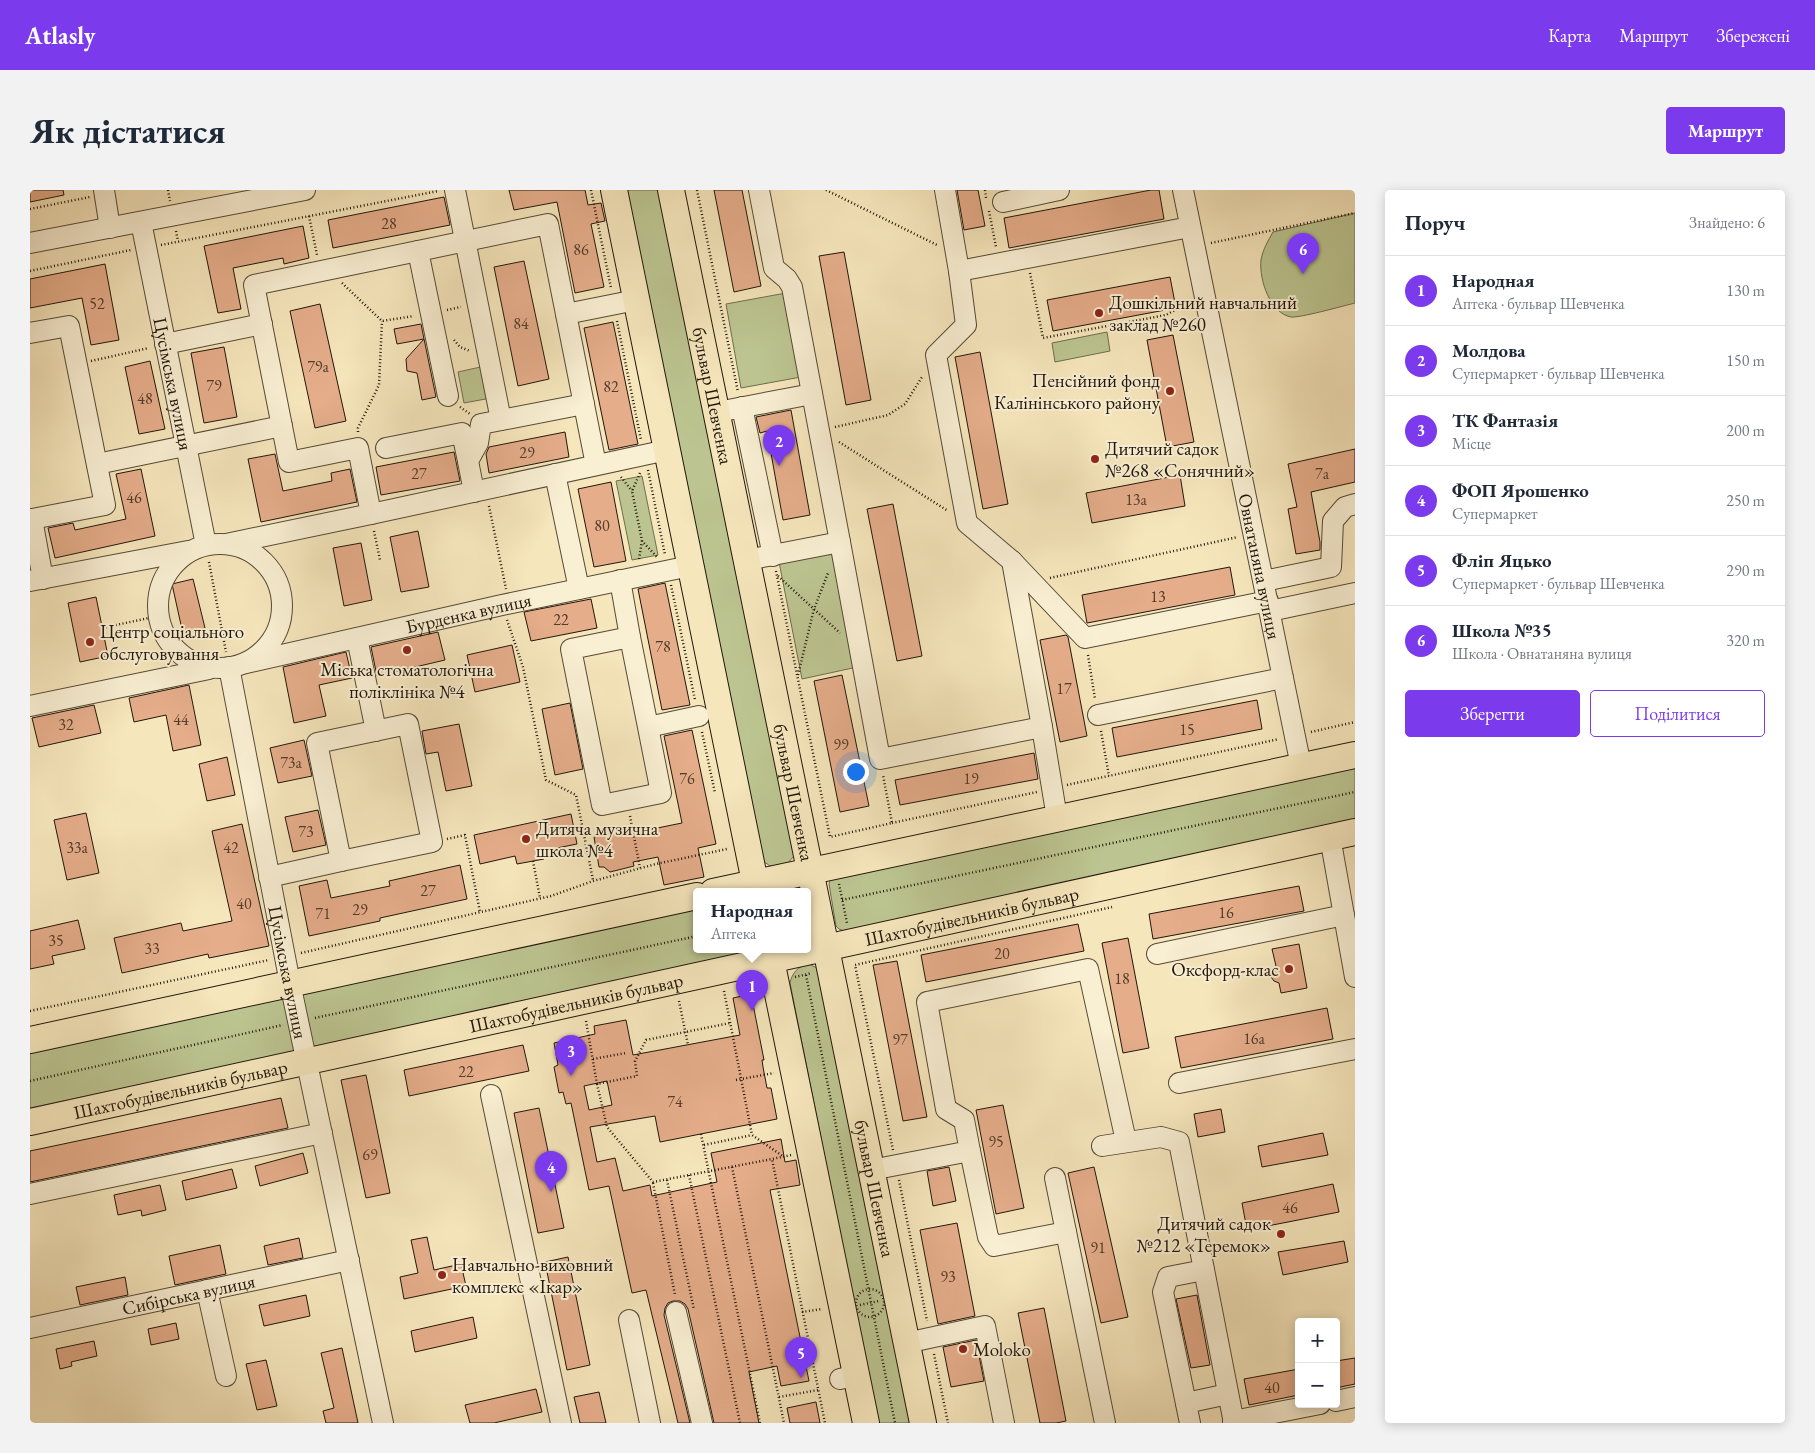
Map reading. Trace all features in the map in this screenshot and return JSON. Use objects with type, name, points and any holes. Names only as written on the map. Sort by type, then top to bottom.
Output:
[{"type":"main road","points":[[614,190],[625,302],[652,454],[675,567],[756,888],[810,871],[1355,755]]},
{"type":"main road","name":"бульвар Шевченка","points":[[671,190],[810,871],[822,960],[884,1168],[918,1340],[923,1423]]},
{"type":"main road","name":"Шахтобудівельників бульвар","points":[[30,1122],[307,1062],[770,955],[822,960],[1355,832]]},
{"type":"main road","points":[[30,1040],[693,897]]},
{"type":"main road","points":[[770,955],[848,1377],[866,1423]]},
{"type":"street","points":[[30,243],[305,190]]},
{"type":"street","points":[[455,190],[488,357],[491,422],[468,461]]},
{"type":"street","points":[[759,190],[774,268],[787,279],[792,287],[880,758],[1042,727]]},
{"type":"street","points":[[945,190],[958,263],[966,325],[936,355],[966,522],[1012,561],[1085,638],[1355,593]]},
{"type":"street","points":[[993,203],[1059,190]]},
{"type":"street","name":"Овнатаняна вулиця","points":[[1183,190],[1301,766]]},
{"type":"street","points":[[105,192],[110,228]]},
{"type":"street","name":"Цусімська вулиця","points":[[141,222],[186,447],[198,548]]},
{"type":"street","points":[[371,514],[358,448],[289,462],[254,285],[548,224],[596,465]]},
{"type":"street","points":[[958,263],[999,263],[1192,236]]},
{"type":"street","points":[[418,251],[448,396]]},
{"type":"street","points":[[566,314],[625,302]]},
{"type":"street","points":[[165,344],[262,324]]},
{"type":"street","points":[[30,332],[69,326],[106,505],[31,519],[36,580],[226,544],[652,454]]},
{"type":"street","points":[[716,412],[812,394]]},
{"type":"street","points":[[491,422],[584,404]]},
{"type":"street","points":[[742,407],[773,556]]},
{"type":"street","points":[[97,464],[282,426]]},
{"type":"street","points":[[386,448],[462,433],[468,461],[480,491]]},
{"type":"street","points":[[555,474],[579,588]]},
{"type":"street","points":[[1264,581],[1330,566],[1333,521],[1345,507],[1355,504]]},
{"type":"street","points":[[747,560],[840,542]]},
{"type":"street","points":[[198,548],[179,559],[170,568],[162,582],[157,603],[158,616],[162,631],[177,652],[191,662],[229,666],[264,650],[276,633],[282,612],[282,599],[279,587],[270,569],[254,554],[241,547],[226,544]]},
{"type":"street","points":[[1012,561],[1057,818]]},
{"type":"street","name":"Бурденка вулиця","points":[[30,706],[229,666],[675,567]]},
{"type":"street","points":[[620,580],[661,793],[602,805],[571,649],[630,637]]},
{"type":"street","points":[[357,638],[376,731]]},
{"type":"street","name":"Цусімська вулиця","points":[[229,666],[290,983],[383,1423]]},
{"type":"street","points":[[1098,715],[1283,678]]},
{"type":"street","points":[[648,727],[699,716]]},
{"type":"street","points":[[269,877],[432,842],[408,724],[317,743],[341,861]]},
{"type":"street","points":[[1330,838],[1355,976]]},
{"type":"street","points":[[1157,954],[1344,915]]},
{"type":"street","points":[[1066,1232],[994,1246],[988,1238],[964,1120],[946,1109],[927,1002],[1088,969],[1126,1141]]},
{"type":"street","points":[[1179,1083],[1355,1049]]},
{"type":"street","points":[[491,1095],[562,1423]]},
{"type":"street","points":[[30,1194],[322,1133]]},
{"type":"street","points":[[1102,1146],[1161,1137],[1179,1142],[1233,1422],[1301,1408]]},
{"type":"street","points":[[884,1168],[970,1151]]},
{"type":"street","points":[[1055,1178],[1105,1423]]},
{"type":"street","name":"Сибірська вулиця","points":[[30,1328],[349,1260]]},
{"type":"street","points":[[1190,1423],[1163,1292],[1168,1277],[1204,1270]]},
{"type":"street","points":[[207,1290],[226,1376]]},
{"type":"street","points":[[686,1314],[702,1423]]},
{"type":"street","points":[[629,1320],[650,1423]]},
{"type":"street","points":[[918,1340],[985,1326],[1004,1423]]},
{"type":"street","points":[[1186,1403],[1228,1394]]},
{"type":"street","points":[[1340,1400],[1355,1397]]},
{"type":"path","points":[[30,271],[444,190]]},
{"type":"path","points":[[591,190],[625,302],[652,454],[675,567],[699,716],[717,801]]},
{"type":"path","points":[[697,190],[742,407]]},
{"type":"path","points":[[826,190],[958,263]]},
{"type":"path","points":[[985,190],[993,203],[999,263]]},
{"type":"path","points":[[30,209],[105,192]]},
{"type":"path","points":[[1192,236],[1355,213]]},
{"type":"path","points":[[309,216],[324,271],[382,320],[477,304]]},
{"type":"path","points":[[220,228],[220,233]]},
{"type":"path","points":[[1028,258],[1043,338],[1166,315],[1182,306],[1206,302]]},
{"type":"path","points":[[430,313],[460,347],[488,357]]},
{"type":"path","points":[[358,448],[358,428],[378,385],[382,320]]},
{"type":"path","points":[[77,364],[165,344]]},
{"type":"path","points":[[819,430],[888,416],[905,404],[936,355]]},
{"type":"path","points":[[448,396],[491,422]]},
{"type":"path","points":[[819,430],[966,522]]},
{"type":"path","points":[[652,454],[632,491],[642,541],[675,567]]},
{"type":"path","points":[[480,491],[506,604],[523,667],[546,780],[576,795],[593,880]]},
{"type":"path","points":[[371,514],[380,560]]},
{"type":"path","points":[[1031,582],[1254,534]]},
{"type":"path","points":[[797,676],[814,609],[840,542]]},
{"type":"path","points":[[198,548],[229,666]]},
{"type":"path","points":[[773,556],[830,837],[1355,722]]},
{"type":"path","points":[[777,575],[860,650]]},
{"type":"path","points":[[102,628],[158,616]]},
{"type":"path","points":[[880,758],[892,823]]},
{"type":"path","points":[[842,900],[1355,792]]},
{"type":"path","points":[[626,800],[640,868]]},
{"type":"path","points":[[432,842],[465,835],[480,912]]},
{"type":"path","points":[[30,1011],[285,957],[540,898],[593,880],[727,848],[728,858]]},
{"type":"path","points":[[533,861],[540,898]]},
{"type":"path","points":[[838,880],[848,926]]},
{"type":"path","points":[[948,1423],[918,1340],[884,1168],[855,964],[1114,907]]},
{"type":"path","points":[[30,1081],[693,937]]},
{"type":"path","points":[[791,978],[806,974],[822,960]]},
{"type":"path","points":[[806,974],[894,1423]]},
{"type":"path","points":[[724,991],[752,1135],[784,1157]]},
{"type":"path","points":[[679,1001],[688,1045]]},
{"type":"path","points":[[586,1021],[607,1128],[653,1182],[675,1295],[686,1314]]},
{"type":"path","points":[[597,1084],[637,1076],[635,1061],[646,1040],[730,1023]]},
{"type":"path","points":[[593,1059],[626,1053]]},
{"type":"path","points":[[736,1080],[774,1073],[776,1082]]},
{"type":"path","points":[[701,1134],[760,1423]]},
{"type":"path","points":[[704,1145],[752,1135]]},
{"type":"path","points":[[653,1182],[792,1155],[790,1146]]},
{"type":"path","points":[[772,1159],[824,1423]]},
{"type":"path","points":[[732,1167],[784,1423]]},
{"type":"path","points":[[689,1175],[740,1423]]},
{"type":"path","points":[[667,1180],[686,1314]]},
{"type":"path","points":[[867,1289],[876,1289],[883,1295],[885,1300],[884,1309],[877,1316],[868,1317],[861,1313],[856,1306],[857,1297],[863,1290],[867,1289]]},
{"type":"path","points":[[856,1306],[885,1300]]},
{"type":"path","points":[[802,1312],[822,1308]]},
{"type":"path","points":[[779,1397],[818,1390]]},
{"type":"green space","points":[[626,190],[662,190],[794,856],[787,864],[770,866],[763,861]]},
{"type":"green space","points":[[1355,213],[1355,303],[1296,317],[1291,317],[1277,309],[1267,295],[1261,268],[1262,256],[1273,232]]},
{"type":"green space","points":[[786,293],[801,377],[741,388],[726,304]]},
{"type":"green space","points":[[1107,332],[1110,351],[1055,362],[1052,343]]},
{"type":"green space","points":[[485,366],[491,398],[464,403],[458,372]]},
{"type":"green space","points":[[642,476],[658,555],[632,560],[616,481]]},
{"type":"green space","points":[[838,550],[862,666],[802,679],[779,562]]},
{"type":"green space","points":[[1355,767],[1355,825],[847,932],[836,926],[829,884],[830,880]]},
{"type":"green space","points":[[693,908],[693,953],[755,953],[30,1108],[30,1050]]},
{"type":"green space","points":[[809,964],[817,968],[917,1423],[878,1423],[790,983],[796,970]]},
{"type":"building","points":[[30,190],[63,190],[64,195],[30,202]]},
{"type":"building","points":[[509,190],[585,190],[588,205],[601,203],[605,221],[591,224],[604,287],[575,293],[557,202],[514,210]]},
{"type":"building","points":[[714,190],[742,190],[761,286],[734,292]]},
{"type":"building","points":[[957,190],[978,190],[985,226],[964,230]]},
{"type":"building","points":[[1159,190],[1164,219],[1009,248],[1004,218]]},
{"type":"building","points":[[444,197],[450,225],[333,248],[328,220]]},
{"type":"building","points":[[303,226],[309,258],[284,264],[283,258],[233,268],[241,309],[218,313],[204,246]]},
{"type":"building","points":[[844,252],[871,400],[846,405],[819,256]]},
{"type":"building","points":[[524,261],[549,379],[518,386],[494,267]]},
{"type":"building","points":[[105,264],[119,340],[91,345],[82,298],[30,308],[30,279]]},
{"type":"building","points":[[1170,277],[1176,308],[1053,331],[1047,300]]},
{"type":"building","points":[[320,304],[346,421],[315,428],[290,311]]},
{"type":"building","points":[[613,322],[638,444],[609,450],[584,328]]},
{"type":"building","points":[[421,324],[424,339],[397,344],[394,329]]},
{"type":"building","name":"Пенсійний фонд Калінінського району","points":[[1173,335],[1194,442],[1167,447],[1147,340]]},
{"type":"building","points":[[424,339],[436,397],[422,400],[417,373],[407,371],[406,359]]},
{"type":"building","points":[[224,347],[237,417],[204,423],[191,353]]},
{"type":"building","points":[[980,352],[1008,504],[983,509],[955,357]]},
{"type":"building","points":[[150,361],[165,429],[139,434],[125,367]]},
{"type":"building","points":[[791,410],[810,515],[783,520],[767,431],[760,433],[756,417]]},
{"type":"building","points":[[565,432],[569,457],[489,473],[486,454],[489,447]]},
{"type":"building","points":[[1355,449],[1355,482],[1311,492],[1320,550],[1296,554],[1288,509],[1297,507],[1288,464]]},
{"type":"building","points":[[454,452],[460,481],[381,495],[376,467]]},
{"type":"building","points":[[275,454],[283,491],[332,481],[331,473],[350,469],[357,502],[261,522],[248,459]]},
{"type":"building","points":[[141,469],[155,536],[55,558],[48,528],[73,523],[75,530],[126,519],[116,474]]},
{"type":"building","points":[[1180,475],[1185,506],[1092,523],[1086,493]]},
{"type":"building","points":[[611,482],[626,561],[594,567],[578,489]]},
{"type":"building","points":[[893,504],[922,656],[897,661],[867,509]]},
{"type":"building","points":[[418,531],[429,587],[401,592],[390,537]]},
{"type":"building","points":[[361,543],[372,600],[344,606],[333,548]]},
{"type":"building","points":[[1230,567],[1235,595],[1087,623],[1082,595]]},
{"type":"building","points":[[193,579],[205,628],[183,634],[172,584]]},
{"type":"building","points":[[665,583],[690,705],[662,710],[638,589]]},
{"type":"building","name":"Центр соціального обслуговування","points":[[96,597],[108,656],[80,662],[68,603]]},
{"type":"building","points":[[591,599],[597,628],[531,641],[524,612]]},
{"type":"building","name":"Міська стоматологічна поліклініка №4","points":[[438,632],[445,660],[377,676],[371,647]]},
{"type":"building","points":[[1066,635],[1068,637],[1087,736],[1060,742],[1040,640]]},
{"type":"building","points":[[512,645],[520,682],[475,692],[467,655]]},
{"type":"building","points":[[346,652],[352,678],[319,685],[326,716],[294,723],[283,667]]},
{"type":"building","points":[[842,675],[869,806],[840,812],[814,681]]},
{"type":"building","points":[[189,685],[201,745],[173,751],[166,715],[134,722],[129,698]]},
{"type":"building","points":[[1257,700],[1262,729],[1117,757],[1112,728]]},
{"type":"building","points":[[570,703],[583,769],[555,775],[542,709]]},
{"type":"building","points":[[94,705],[101,733],[39,747],[32,718]]},
{"type":"building","points":[[459,724],[472,786],[446,791],[438,752],[426,754],[422,731]]},
{"type":"building","points":[[692,730],[716,844],[698,848],[704,877],[664,885],[658,857],[633,862],[634,866],[610,872],[604,867],[599,867],[594,837],[622,831],[623,835],[682,823],[664,736]]},
{"type":"building","points":[[304,740],[312,776],[278,783],[270,748]]},
{"type":"building","points":[[1034,753],[1038,779],[900,805],[895,780]]},
{"type":"building","points":[[227,757],[235,795],[207,801],[199,764]]},
{"type":"building","points":[[318,810],[326,845],[293,852],[285,817]]},
{"type":"building","points":[[86,813],[99,873],[67,880],[54,820]]},
{"type":"building","name":"Дитяча музична школа №4","points":[[571,814],[577,844],[542,851],[544,859],[517,864],[515,856],[480,864],[474,835]]},
{"type":"building","points":[[242,824],[269,946],[209,958],[208,954],[122,973],[114,938],[181,923],[183,931],[232,921],[212,831]]},
{"type":"building","points":[[460,865],[467,899],[380,918],[380,921],[309,936],[299,886],[327,880],[331,898],[390,886],[389,881]]},
{"type":"building","points":[[1299,886],[1304,911],[1153,939],[1149,914]]},
{"type":"building","points":[[78,920],[85,949],[52,956],[54,964],[30,969],[30,931]]},
{"type":"building","points":[[1078,924],[1084,951],[926,982],[921,955]]},
{"type":"building","points":[[1128,938],[1149,1048],[1123,1053],[1102,943]]},
{"type":"building","name":"Оксфорд-клас","points":[[1299,944],[1307,988],[1281,993],[1279,983],[1271,977],[1271,971],[1276,966],[1272,949]]},
{"type":"building","points":[[897,961],[927,1117],[903,1121],[873,965]]},
{"type":"building","points":[[751,994],[764,1060],[762,1060],[767,1088],[771,1088],[777,1119],[660,1142],[655,1116],[590,1127],[597,1162],[615,1158],[623,1191],[650,1185],[652,1196],[717,1182],[711,1153],[781,1139],[785,1162],[796,1160],[800,1185],[770,1190],[809,1381],[781,1386],[777,1366],[749,1372],[759,1423],[714,1423],[688,1309],[680,1301],[673,1301],[668,1303],[664,1315],[690,1423],[678,1423],[646,1290],[632,1293],[609,1186],[589,1190],[571,1103],[566,1104],[563,1092],[559,1093],[554,1067],[558,1065],[554,1043],[595,1034],[594,1026],[626,1020],[633,1055],[740,1035],[733,998]],"holes":[[[607,1081],[612,1105],[589,1110],[584,1086]]]},
{"type":"building","points":[[1327,1008],[1333,1039],[1181,1068],[1175,1037]]},
{"type":"building","points":[[523,1045],[529,1071],[409,1096],[404,1070]]},
{"type":"building","points":[[366,1075],[390,1193],[366,1198],[341,1080]]},
{"type":"building","points":[[281,1098],[288,1128],[30,1182],[30,1151]]},
{"type":"building","points":[[1003,1105],[1024,1208],[996,1214],[976,1110]]},
{"type":"building","points":[[539,1108],[564,1228],[538,1233],[514,1113]]},
{"type":"building","points":[[1221,1109],[1225,1132],[1198,1137],[1194,1114]]},
{"type":"building","points":[[1323,1133],[1328,1155],[1262,1167],[1258,1146]]},
{"type":"building","points":[[303,1153],[308,1173],[260,1186],[255,1166]]},
{"type":"building","points":[[949,1167],[956,1201],[933,1206],[927,1171]]},
{"type":"building","points":[[1094,1167],[1128,1317],[1101,1323],[1068,1173]]},
{"type":"building","points":[[232,1169],[237,1188],[186,1200],[182,1181]]},
{"type":"building","points":[[1333,1184],[1339,1212],[1247,1230],[1242,1203]]},
{"type":"building","points":[[160,1185],[166,1210],[142,1216],[141,1210],[118,1215],[114,1195]]},
{"type":"building","points":[[957,1223],[975,1316],[938,1324],[920,1230]]},
{"type":"building","points":[[427,1237],[434,1270],[461,1264],[466,1286],[404,1299],[400,1277],[418,1273],[411,1240]]},
{"type":"building","points":[[299,1238],[303,1258],[268,1265],[264,1246]]},
{"type":"building","points":[[1344,1241],[1348,1262],[1283,1275],[1278,1252]]},
{"type":"building","points":[[220,1245],[226,1274],[175,1285],[169,1256]]},
{"type":"building","points":[[568,1257],[590,1365],[567,1370],[545,1262]]},
{"type":"building","points":[[125,1277],[128,1295],[80,1305],[76,1287]]},
{"type":"building","points":[[306,1295],[310,1316],[264,1326],[259,1305]]},
{"type":"building","points":[[1197,1295],[1210,1365],[1191,1368],[1176,1299]]},
{"type":"building","points":[[1044,1308],[1066,1421],[1056,1423],[1040,1423],[1018,1313]]},
{"type":"building","points":[[473,1317],[477,1338],[415,1352],[411,1331]]},
{"type":"building","points":[[176,1323],[179,1339],[151,1345],[148,1329]]},
{"type":"building","name":"Moloko","points":[[976,1340],[984,1381],[951,1387],[943,1347]]},
{"type":"building","points":[[94,1341],[97,1356],[71,1362],[72,1366],[60,1369],[56,1349]]},
{"type":"building","points":[[342,1348],[358,1423],[326,1423],[323,1411],[334,1408],[321,1353]]},
{"type":"building","points":[[1355,1358],[1355,1384],[1340,1387],[1340,1360]]},
{"type":"building","points":[[266,1360],[277,1406],[257,1410],[246,1364]]},
{"type":"building","points":[[1295,1370],[1295,1396],[1249,1405],[1244,1379]]},
{"type":"building","points":[[536,1389],[542,1412],[494,1423],[470,1423],[465,1405]]},
{"type":"building","points":[[599,1392],[606,1423],[580,1423],[574,1397]]},
{"type":"building","points":[[816,1402],[820,1423],[790,1423],[787,1408]]},
{"type":"place","name":"Школа №35","points":[[1303,274]]},
{"type":"place","name":"Дошкільний навчальний заклад №260","points":[[1099,313]]},
{"type":"place","name":"Пенсійний фонд Калінінського району","points":[[1170,391]]},
{"type":"place","name":"Дитячий садок №268 «Сонячний»","points":[[1095,459]]},
{"type":"place","name":"Молдова","points":[[779,466]]},
{"type":"place","name":"Центр соціального обслуговування","points":[[90,642]]},
{"type":"place","name":"Міська стоматологічна поліклініка №4","points":[[407,650]]},
{"type":"place","name":"Дитяча музична школа №4","points":[[526,839]]},
{"type":"place","name":"Оксфорд-клас","points":[[1289,969]]},
{"type":"place","name":"Народная","points":[[752,1011]]},
{"type":"place","name":"ТК Фантазія","points":[[571,1076]]},
{"type":"place","name":"ФОП Ярошенко","points":[[551,1192]]},
{"type":"place","name":"Дитячий садок №212 «Теремок»","points":[[1281,1234]]},
{"type":"place","name":"Навчально-виховний комплекс «Ікар»","points":[[442,1275]]},
{"type":"place","name":"Moloko","points":[[963,1349]]},
{"type":"place","name":"Фліп Яцько","points":[[801,1378]]}]
